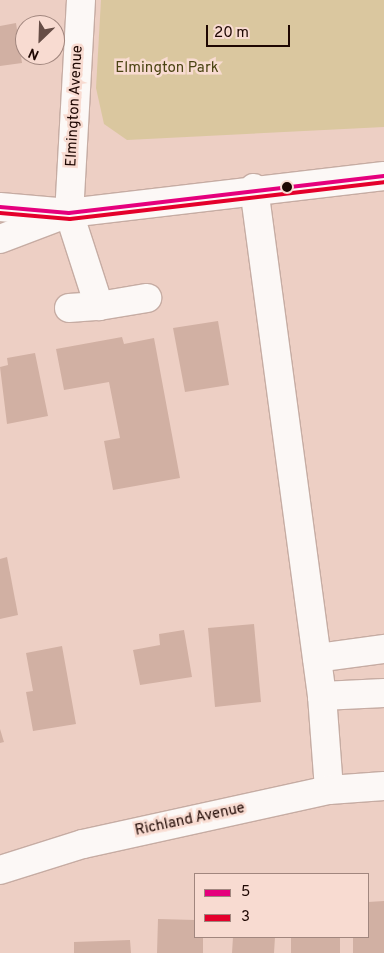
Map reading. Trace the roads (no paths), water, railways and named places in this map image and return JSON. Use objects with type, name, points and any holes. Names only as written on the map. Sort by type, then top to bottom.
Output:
[{"type":"street","name":"Elmington Avenue","points":[[70,213],[81,0]]},
{"type":"street","points":[[0,207],[70,213],[254,188],[384,176]]},
{"type":"street","points":[[254,188],[322,696],[329,790]]},
{"type":"street","points":[[0,239],[70,213]]},
{"type":"street","points":[[70,213],[99,306]]},
{"type":"street","points":[[68,308],[99,306],[147,298]]},
{"type":"street","points":[[317,658],[384,649]]},
{"type":"street","points":[[322,696],[384,693]]},
{"type":"street","name":"Richland Avenue","points":[[0,870],[83,844],[329,790],[384,786]]},
{"type":"park label","name":"Elmington Park","points":[[167,69]]}]
